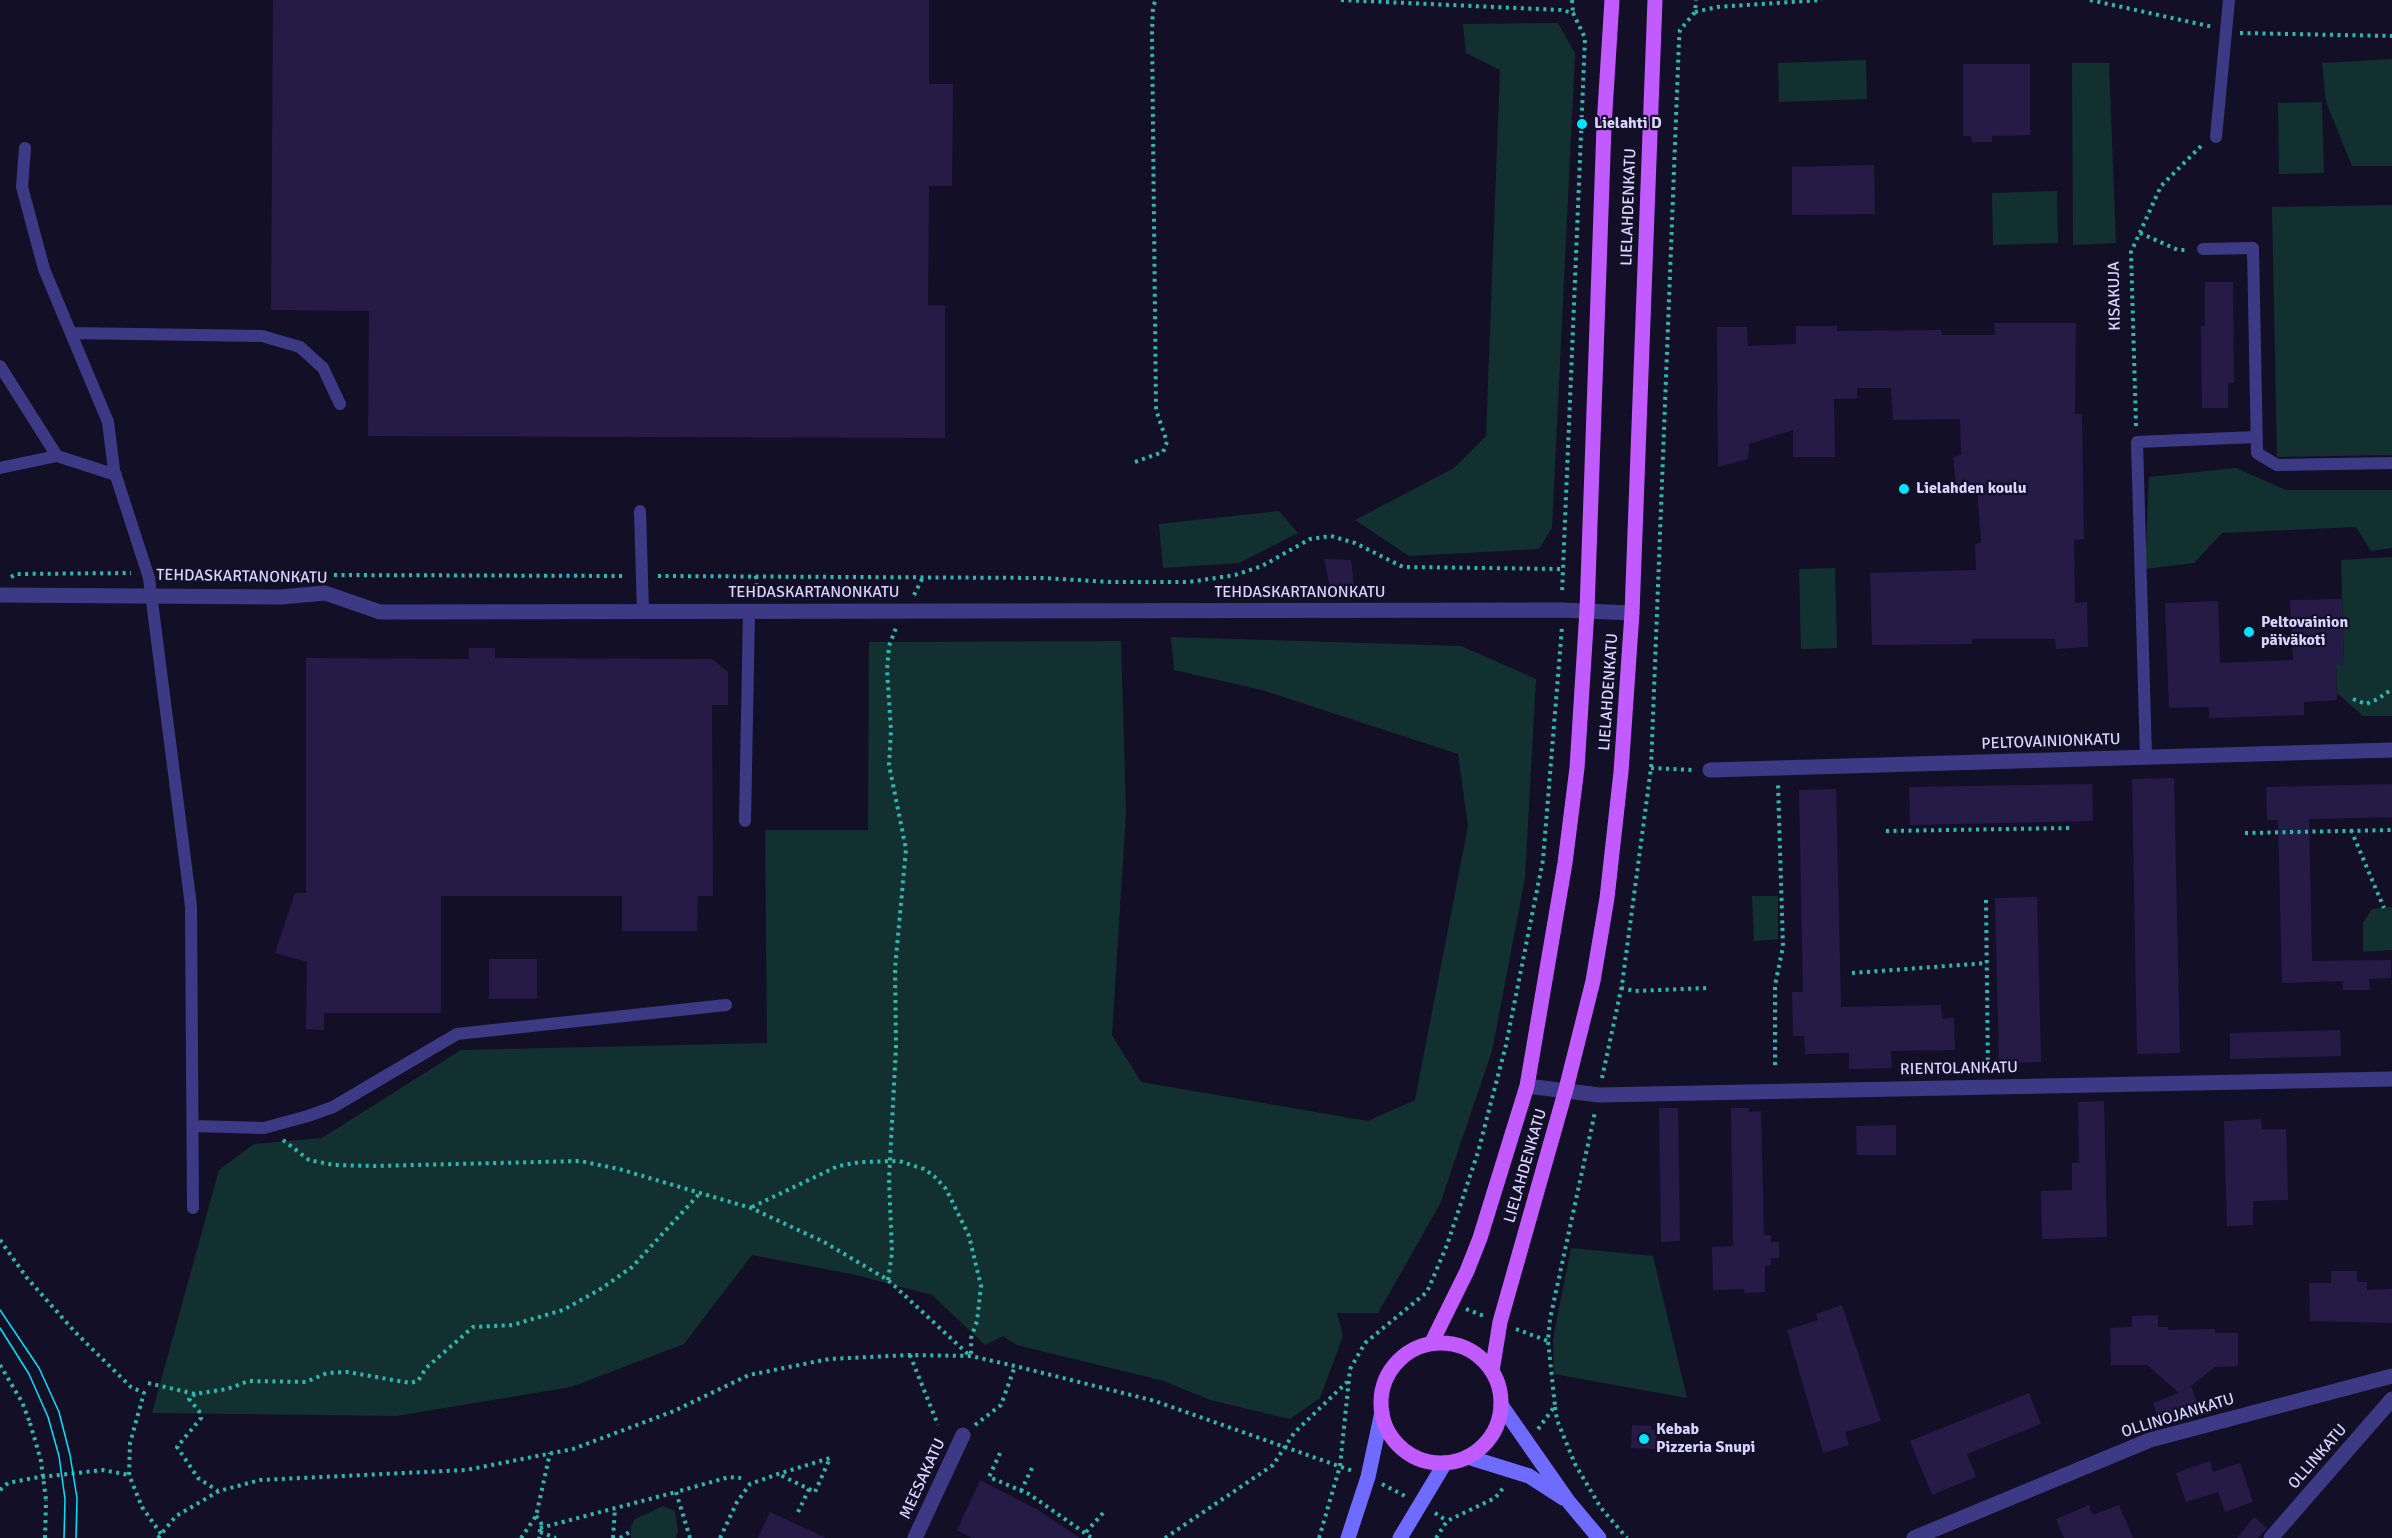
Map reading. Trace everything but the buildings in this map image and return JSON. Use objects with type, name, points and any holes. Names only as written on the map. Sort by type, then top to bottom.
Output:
[{"type":"main road","name":"LIELAHDENKATU","points":[[1431,1344],[1467,1271],[1480,1238],[1527,1086],[1565,863],[1577,768],[1587,610],[1604,126],[1612,0]]},
{"type":"main road","name":"LIELAHDENKATU","points":[[1492,1371],[1500,1322],[1566,1089],[1593,981],[1607,898],[1622,772],[1632,613],[1655,0]]},
{"type":"main road","points":[[1348,1538],[1368,1477],[1382,1412],[1382,1391],[1390,1371],[1405,1355],[1431,1344],[1446,1343],[1467,1349],[1485,1362],[1497,1382],[1501,1405],[1568,1501],[1599,1538]]},
{"type":"main road","points":[[1382,1412],[1391,1436],[1408,1454],[1432,1462],[1445,1463],[1468,1457],[1492,1436],[1501,1405]]},
{"type":"main road","points":[[1468,1457],[1529,1476],[1568,1501]]},
{"type":"main road","points":[[1400,1538],[1445,1463]]},
{"type":"street","name":"TEHDASKARTANONKATU","points":[[0,594],[281,597],[325,593],[380,612],[1587,610],[1632,613]]},
{"type":"street","name":"PELTOVAINIONKATU","points":[[1710,770],[2392,750]]},
{"type":"street","name":"RIENTOLANKATU","points":[[1527,1086],[1566,1089],[1599,1095],[2392,1079]]},
{"type":"street","name":"OLLINOJANKATU","points":[[1914,1538],[2150,1440],[2392,1376]]},
{"type":"street","name":"OLLINKATU","points":[[2271,1538],[2392,1399]]},
{"type":"street","name":"MEESAKATU","points":[[915,1538],[963,1435]]},
{"type":"lane","points":[[2216,137],[2229,0]]},
{"type":"lane","points":[[25,148],[22,187],[44,269],[108,422],[116,475],[148,578],[191,906],[193,1208]]},
{"type":"lane","points":[[2203,249],[2253,249],[2257,453],[2277,465],[2392,463]]},
{"type":"lane","points":[[71,333],[262,336],[300,347],[323,368],[340,404]]},
{"type":"lane","points":[[0,366],[57,456]]},
{"type":"lane","points":[[2146,758],[2137,442],[2256,437]]},
{"type":"lane","points":[[0,468],[57,456],[116,475]]},
{"type":"lane","points":[[640,511],[643,612]]},
{"type":"lane","points":[[745,821],[748,612]]},
{"type":"lane","points":[[194,1126],[264,1128],[333,1107],[457,1034],[726,1005]]},
{"type":"path","points":[[1135,462],[1163,452],[1167,442],[1156,410],[1152,33],[1153,6],[1156,0]]},
{"type":"path","points":[[1341,0],[1561,10],[1573,14]]},
{"type":"path","points":[[1319,1538],[1340,1466],[1350,1369],[1365,1343],[1427,1292],[1447,1245],[1478,1152],[1511,1023],[1543,860],[1561,658],[1562,568],[1585,38],[1573,14],[1572,0]]},
{"type":"path","points":[[1627,1538],[1601,1508],[1575,1464],[1557,1420],[1548,1341],[1550,1319],[1621,988],[1651,768],[1653,666],[1679,40],[1680,30],[1695,12],[1696,0]]},
{"type":"path","points":[[1695,12],[1717,8],[1821,0]]},
{"type":"path","points":[[1585,38],[1611,39]]},
{"type":"path","points":[[1653,41],[1679,40]]},
{"type":"path","name":"KISAKUJA","points":[[2137,442],[2131,252],[2162,186],[2203,144],[2216,137]]},
{"type":"path","points":[[2140,233],[2178,250]]},
{"type":"path","points":[[327,575],[923,577],[1189,582],[1235,575],[1262,566],[1310,539],[1332,536],[1355,543],[1403,567],[1562,568]]},
{"type":"path","points":[[888,1280],[892,1253],[891,1160],[896,1047],[895,968],[906,849],[889,765],[891,730],[887,670],[889,646],[923,577]]},
{"type":"path","points":[[1629,664],[1653,666]]},
{"type":"path","points":[[2353,699],[2366,704],[2392,689]]},
{"type":"path","points":[[1651,768],[1710,770]]},
{"type":"path","points":[[1775,1065],[1775,985],[1783,947],[1778,768]]},
{"type":"path","points":[[1886,831],[2070,828]]},
{"type":"path","points":[[2351,830],[2384,908]]},
{"type":"path","points":[[2245,833],[2392,830]]},
{"type":"path","points":[[1986,900],[1988,1087]]},
{"type":"path","points":[[1852,973],[1987,963]]},
{"type":"path","points":[[1621,988],[1635,991],[1707,988]]},
{"type":"path","points":[[264,1128],[309,1160],[334,1165],[580,1161],[700,1192],[751,1208],[824,1242],[888,1280],[971,1356]]},
{"type":"path","points":[[751,1208],[838,1166],[891,1160],[910,1164],[934,1176],[946,1189],[969,1236],[981,1286],[979,1313],[970,1338],[971,1356]]},
{"type":"path","points":[[148,1383],[195,1394],[227,1389],[249,1382],[306,1382],[327,1373],[410,1383],[418,1381],[426,1368],[473,1327],[513,1325],[552,1313],[607,1284],[632,1267],[700,1192]]},
{"type":"path","points":[[0,1240],[27,1278],[75,1332],[131,1387],[144,1393],[130,1443],[129,1475],[142,1507],[160,1536],[176,1516],[219,1491],[260,1480],[465,1470],[573,1449],[604,1439],[674,1411],[749,1375],[830,1359],[910,1355],[971,1356],[1155,1401],[1368,1477],[1419,1503],[1447,1521]]},
{"type":"path","points":[[910,1355],[938,1425]]},
{"type":"path","points":[[0,1365],[22,1402],[41,1461],[46,1500],[45,1538]]},
{"type":"path","points":[[963,1435],[1001,1405],[1015,1366]]},
{"type":"path","points":[[1166,1538],[1273,1465],[1294,1433],[1347,1382]]},
{"type":"path","points":[[195,1394],[189,1399],[200,1411],[201,1418],[177,1447],[198,1478],[219,1491]]},
{"type":"path","points":[[1527,1443],[1555,1406]]},
{"type":"path","points":[[520,1538],[536,1516],[550,1453]]},
{"type":"path","points":[[1000,1453],[989,1477],[1021,1491],[1092,1538]]},
{"type":"path","points":[[720,1538],[746,1487],[778,1474],[830,1458],[814,1491],[778,1474]]},
{"type":"path","points":[[1021,1491],[1032,1468]]},
{"type":"path","points":[[0,1490],[8,1484],[33,1479],[103,1470],[129,1475]]},
{"type":"path","points":[[1436,1538],[1447,1521],[1498,1495],[1513,1470]]},
{"type":"path","points":[[540,1530],[729,1477],[741,1478]]},
{"type":"path","points":[[798,1512],[809,1489]]},
{"type":"path","points":[[676,1492],[690,1538]]},
{"type":"path","points":[[613,1538],[615,1508]]},
{"type":"path","points":[[1086,1532],[1103,1514]]},
{"type":"path","points":[[536,1516],[540,1530],[539,1538]]},
{"type":"path","points":[[540,1530],[556,1538]]},
{"type":"path","points":[[620,1538],[631,1531]]},
{"type":"green space","points":[[1558,23],[1575,53],[1552,528],[1539,549],[1409,556],[1355,520],[1454,468],[1486,436],[1500,70],[1466,53],[1463,24]]},
{"type":"green space","points":[[2392,59],[2392,166],[2352,166],[2326,102],[2322,63]]},
{"type":"green space","points":[[1866,60],[1867,99],[1779,102],[1778,63]]},
{"type":"green space","points":[[2072,63],[2109,63],[2116,243],[2073,245]]},
{"type":"green space","points":[[2322,102],[2324,173],[2279,174],[2278,103]]},
{"type":"green space","points":[[2057,191],[2058,243],[1993,245],[1992,193]]},
{"type":"green space","points":[[2392,205],[2392,455],[2277,457],[2272,207]]},
{"type":"green space","points":[[2236,468],[2286,490],[2392,490],[2392,548],[2371,551],[2356,527],[2222,533],[2194,563],[2145,569],[2149,477]]},
{"type":"green space","points":[[1279,511],[1298,533],[1239,563],[1163,568],[1159,524]]},
{"type":"green space","points":[[2392,557],[2392,716],[2363,716],[2337,693],[2336,665],[2344,665],[2341,560]]},
{"type":"green space","points":[[1835,568],[1837,648],[1801,649],[1799,569]]},
{"type":"green space","points":[[1171,637],[1461,646],[1536,679],[1525,878],[1492,1051],[1440,1204],[1378,1313],[1337,1313],[1343,1336],[1320,1398],[1290,1419],[1210,1400],[1164,1381],[1017,1345],[1003,1336],[985,1345],[932,1295],[856,1275],[752,1255],[684,1344],[571,1387],[396,1416],[152,1413],[219,1170],[254,1144],[322,1138],[461,1050],[767,1043],[765,830],[868,830],[869,642],[1121,641],[1126,813],[1112,1035],[1141,1082],[1368,1121],[1415,1100],[1468,826],[1458,754],[1262,690],[1174,670]]},
{"type":"green space","points":[[1752,896],[1778,896],[1778,939],[1754,941]]},
{"type":"green space","points":[[2392,907],[2392,950],[2363,952],[2363,923],[2372,909]]},
{"type":"green space","points":[[1571,1248],[1653,1256],[1687,1398],[1554,1374],[1553,1339]]},
{"type":"green space","points":[[663,1506],[675,1511],[678,1532],[676,1538],[631,1538],[631,1527],[635,1519]]},
{"type":"tram line","points":[[0,1310],[39,1368],[59,1412],[70,1455],[77,1498],[76,1538]]},
{"type":"tram line","points":[[0,1328],[29,1374],[48,1417],[59,1456],[65,1499],[64,1538]]},
{"type":"place","name":"Lielahti D","points":[[1582,124]]},
{"type":"place","name":"Lielahden koulu","points":[[1904,489]]},
{"type":"place","name":"Peltovainion päiväkoti","points":[[2249,632]]},
{"type":"place","name":"Kebab Pizzeria Snupi","points":[[1644,1439]]}]
